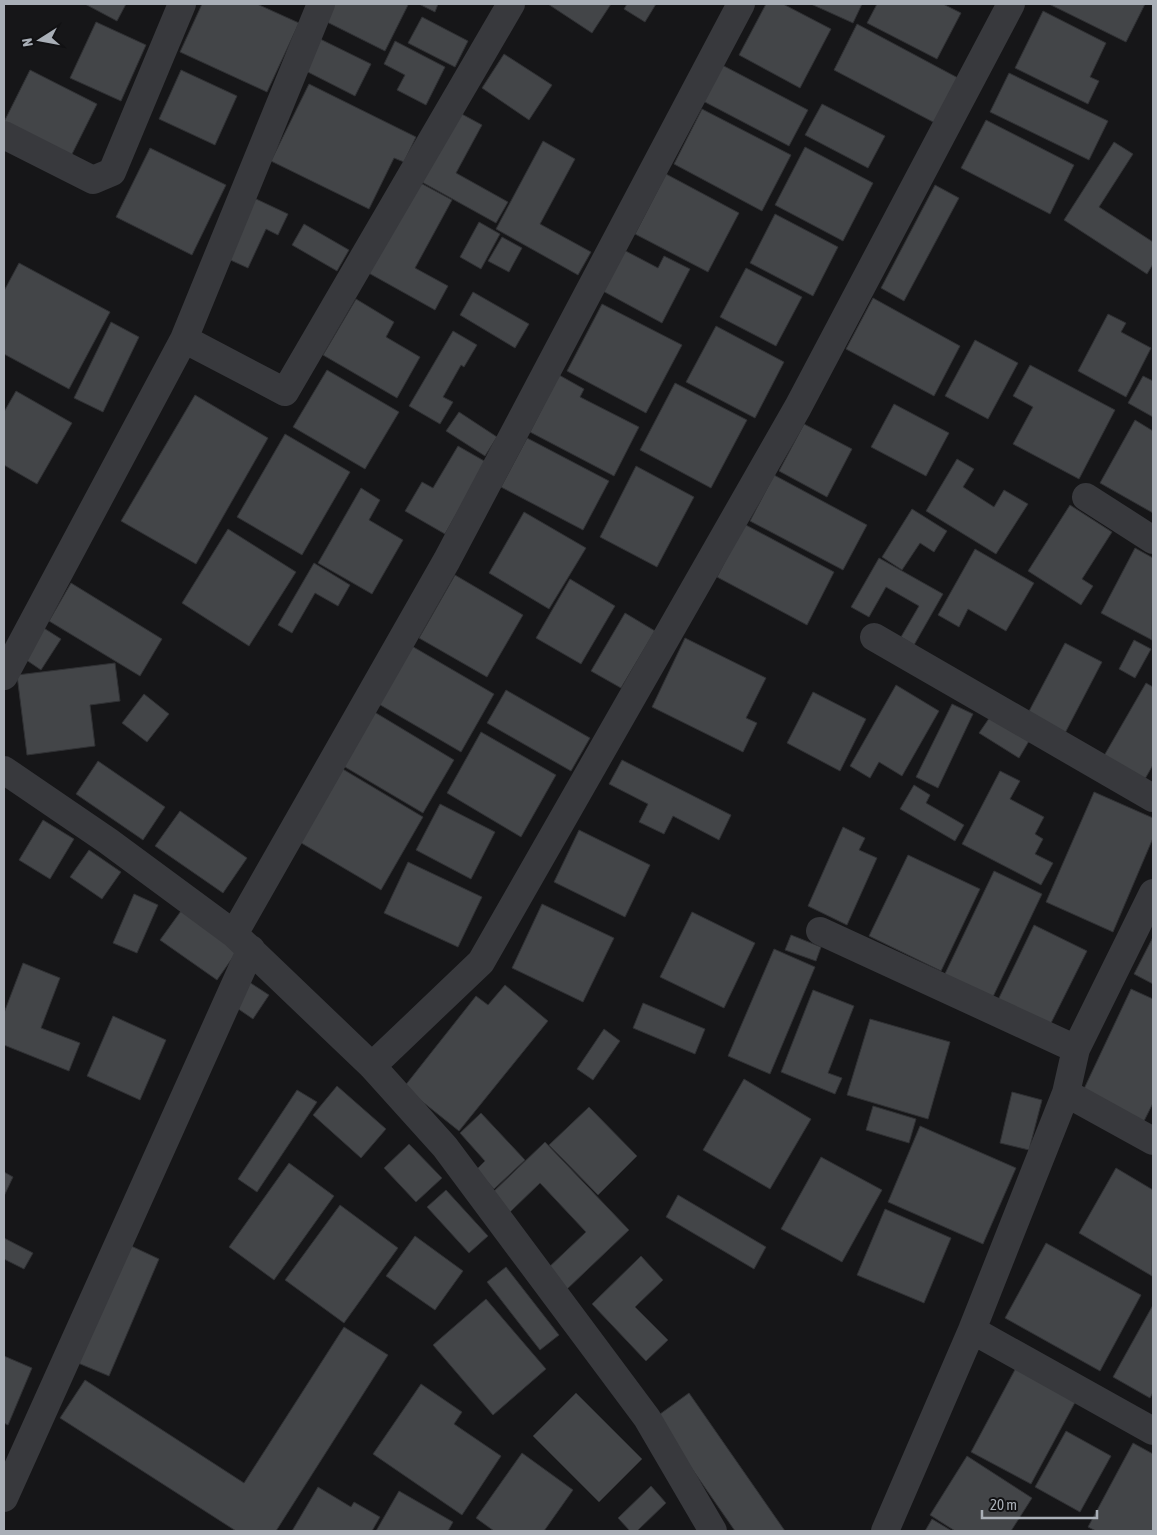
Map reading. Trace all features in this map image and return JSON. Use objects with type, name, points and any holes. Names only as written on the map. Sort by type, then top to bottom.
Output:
[{"type":"street","points":[[4,135],[93,180],[112,172],[182,4]]},
{"type":"street","points":[[4,676],[184,339],[321,4]]},
{"type":"street","points":[[184,339],[285,392],[510,4]]},
{"type":"street","points":[[4,1498],[243,942],[741,4]]},
{"type":"street","points":[[372,1066],[481,962],[798,407],[1011,4]]},
{"type":"street","points":[[1086,497],[1153,540]]},
{"type":"street","points":[[874,637],[1153,798]]},
{"type":"street","points":[[4,770],[108,841],[243,942],[372,1066],[445,1147],[647,1418],[713,1531]]},
{"type":"street","points":[[885,1531],[972,1330],[1066,1093],[1076,1049],[1153,893]]},
{"type":"street","points":[[820,931],[1076,1049]]},
{"type":"street","points":[[1066,1093],[1153,1140]]},
{"type":"street","points":[[972,1330],[1153,1431]]},
{"type":"building","points":[[85,4],[126,4],[117,21]]},
{"type":"building","points":[[202,4],[257,4],[299,23],[267,92],[180,52]]},
{"type":"building","points":[[329,4],[408,5],[385,51],[321,19]]},
{"type":"building","points":[[419,4],[438,4],[435,12]]},
{"type":"building","points":[[548,4],[611,4],[592,33]]},
{"type":"building","points":[[627,4],[656,4],[645,22],[624,9]]},
{"type":"building","points":[[766,4],[783,4],[831,29],[800,88],[739,55]]},
{"type":"building","points":[[811,4],[862,4],[853,23]]},
{"type":"building","points":[[877,4],[943,4],[961,13],[937,59],[867,23]]},
{"type":"building","points":[[1049,4],[1145,4],[1126,42]]},
{"type":"building","points":[[1043,11],[1106,43],[1090,77],[1099,81],[1088,104],[1015,68]]},
{"type":"building","points":[[422,17],[468,41],[455,67],[408,43]]},
{"type":"building","points":[[96,22],[146,45],[121,101],[70,78]]},
{"type":"building","points":[[857,24],[958,78],[935,123],[834,70]]},
{"type":"building","points":[[316,37],[371,64],[355,96],[300,68]]},
{"type":"building","points":[[395,41],[445,67],[426,105],[397,90],[405,75],[384,64]]},
{"type":"building","points":[[504,54],[552,85],[529,120],[482,88]]},
{"type":"building","points":[[722,65],[808,110],[789,146],[703,101]]},
{"type":"building","points":[[30,70],[97,104],[70,158],[4,122]]},
{"type":"building","points":[[181,70],[237,96],[215,145],[159,119]]},
{"type":"building","points":[[1009,73],[1108,121],[1089,160],[990,112]]},
{"type":"building","points":[[309,84],[416,137],[404,162],[394,158],[369,209],[271,161]]},
{"type":"building","points":[[822,104],[885,136],[868,168],[805,135]]},
{"type":"building","points":[[702,109],[791,155],[762,211],[674,164]]},
{"type":"building","points":[[458,112],[482,125],[456,173],[508,202],[496,223],[420,181]]},
{"type":"building","points":[[986,120],[1074,165],[1050,214],[961,168]]},
{"type":"building","points":[[543,141],[575,159],[540,224],[591,252],[578,275],[496,229]]},
{"type":"building","points":[[1114,142],[1133,154],[1099,207],[1153,242],[1153,264],[1147,274],[1064,220]]},
{"type":"building","points":[[805,147],[873,183],[843,241],[775,205]]},
{"type":"building","points":[[150,148],[226,185],[192,255],[116,217]]},
{"type":"building","points":[[666,174],[739,213],[708,272],[635,234]]},
{"type":"building","points":[[415,180],[452,200],[415,268],[448,286],[435,310],[365,271]]},
{"type":"building","points":[[935,185],[959,198],[904,301],[881,288]]},
{"type":"building","points":[[254,198],[288,214],[278,235],[266,229],[248,268],[226,258]]},
{"type":"building","points":[[775,214],[838,247],[813,296],[750,263]]},
{"type":"building","points":[[479,222],[500,234],[481,269],[460,257]]},
{"type":"building","points":[[304,224],[349,250],[337,271],[292,245]]},
{"type":"building","points":[[502,237],[522,248],[509,272],[488,261]]},
{"type":"building","points":[[622,249],[658,268],[664,256],[690,269],[662,323],[601,290]]},
{"type":"building","points":[[19,263],[110,312],[69,389],[4,354],[4,291]]},
{"type":"building","points":[[746,268],[802,297],[776,346],[720,317]]},
{"type":"building","points":[[473,292],[529,324],[515,348],[460,315]]},
{"type":"building","points":[[873,298],[960,346],[934,396],[846,349]]},
{"type":"building","points":[[356,299],[394,322],[386,337],[420,357],[397,398],[323,355]]},
{"type":"building","points":[[602,304],[682,345],[646,413],[567,371]]},
{"type":"building","points":[[1108,314],[1126,323],[1121,332],[1151,348],[1126,397],[1078,371]]},
{"type":"building","points":[[111,322],[139,337],[103,412],[74,398]]},
{"type":"building","points":[[716,326],[784,362],[755,418],[686,382]]},
{"type":"building","points":[[453,331],[477,345],[464,367],[461,365],[443,397],[453,402],[440,424],[409,406]]},
{"type":"building","points":[[975,340],[1018,363],[988,419],[945,396]]},
{"type":"building","points":[[1030,365],[1115,410],[1079,479],[1013,444],[1033,407],[1013,396]]},
{"type":"building","points":[[327,370],[399,412],[365,469],[293,427]]},
{"type":"building","points":[[559,375],[584,389],[580,397],[639,427],[614,476],[530,432]]},
{"type":"building","points":[[1143,376],[1153,381],[1153,417],[1128,403]]},
{"type":"building","points":[[675,383],[747,420],[711,488],[640,450]]},
{"type":"building","points":[[16,391],[72,423],[37,484],[4,465],[4,412]]},
{"type":"building","points":[[195,395],[268,438],[196,564],[121,521]]},
{"type":"building","points":[[894,404],[949,433],[926,476],[871,447]]},
{"type":"building","points":[[459,412],[497,437],[485,456],[446,431]]},
{"type":"building","points":[[1135,420],[1153,431],[1153,513],[1100,483]]},
{"type":"building","points":[[804,424],[852,449],[827,497],[779,471]]},
{"type":"building","points":[[285,434],[350,472],[302,555],[237,517]]},
{"type":"building","points":[[527,438],[609,481],[583,530],[501,487]]},
{"type":"building","points":[[458,446],[486,462],[445,534],[405,511],[422,482],[433,488]]},
{"type":"building","points":[[957,459],[974,469],[963,487],[994,507],[1004,490],[1028,504],[996,554],[926,511]]},
{"type":"building","points":[[636,466],[694,497],[657,567],[600,537]]},
{"type":"building","points":[[774,475],[867,525],[843,570],[750,521]]},
{"type":"building","points":[[361,488],[380,500],[369,520],[403,540],[372,594],[318,563]]},
{"type":"building","points":[[1070,505],[1112,532],[1082,579],[1093,586],[1081,605],[1028,571]]},
{"type":"building","points":[[912,509],[947,531],[934,552],[920,543],[902,570],[882,557]]},
{"type":"building","points":[[524,512],[586,548],[549,609],[489,573]]},
{"type":"building","points":[[744,524],[834,572],[807,625],[717,577]]},
{"type":"building","points":[[228,529],[296,572],[249,646],[182,603]]},
{"type":"building","points":[[1135,548],[1153,558],[1152,640],[1101,613]]},
{"type":"building","points":[[975,549],[1034,583],[1006,631],[968,609],[959,627],[938,615]]},
{"type":"building","points":[[879,558],[943,594],[914,645],[901,637],[919,606],[886,587],[869,617],[851,607]]},
{"type":"building","points":[[314,563],[350,585],[338,606],[315,593],[292,633],[278,625]]},
{"type":"building","points":[[455,575],[523,615],[487,677],[419,638]]},
{"type":"building","points":[[570,579],[615,606],[581,664],[536,638]]},
{"type":"building","points":[[71,583],[162,639],[140,676],[49,621]]},
{"type":"building","points":[[625,613],[655,631],[621,688],[591,671]]},
{"type":"building","points":[[39,625],[61,639],[41,670],[19,655]]},
{"type":"building","points":[[685,638],[766,678],[746,718],[757,723],[743,752],[652,707]]},
{"type":"building","points":[[1134,640],[1151,649],[1135,678],[1119,669]]},
{"type":"building","points":[[1065,643],[1102,662],[1064,735],[1027,715]]},
{"type":"building","points":[[410,645],[494,694],[461,752],[377,703]]},
{"type":"building","points":[[115,663],[120,701],[90,705],[95,746],[27,755],[17,675]]},
{"type":"building","points":[[1146,683],[1153,687],[1153,765],[1142,784],[1101,761]]},
{"type":"building","points":[[896,685],[939,711],[902,776],[879,762],[870,778],[850,766]]},
{"type":"building","points":[[506,690],[590,738],[571,771],[487,723]]},
{"type":"building","points":[[813,692],[866,719],[840,771],[787,743]]},
{"type":"building","points":[[144,694],[169,714],[147,742],[122,723]]},
{"type":"building","points":[[952,704],[973,714],[938,788],[916,777]]},
{"type":"building","points":[[371,710],[454,760],[423,813],[340,764]]},
{"type":"building","points":[[990,717],[1029,741],[1019,758],[979,733]]},
{"type":"building","points":[[481,732],[556,775],[521,837],[447,793]]},
{"type":"building","points":[[622,760],[731,815],[719,840],[673,816],[664,834],[639,822],[648,804],[609,784]]},
{"type":"building","points":[[98,761],[165,807],[143,840],[76,794]]},
{"type":"building","points":[[341,768],[423,817],[381,890],[298,841]]},
{"type":"building","points":[[1000,771],[1020,781],[1010,799],[1044,817],[1035,834],[1043,839],[1035,854],[1053,863],[1041,885],[962,844]]},
{"type":"building","points":[[914,785],[930,795],[926,803],[964,825],[955,841],[900,809]]},
{"type":"building","points":[[1094,792],[1153,818],[1153,838],[1113,932],[1046,902]]},
{"type":"building","points":[[440,804],[495,832],[471,879],[416,850]]},
{"type":"building","points":[[180,811],[247,858],[223,893],[155,846]]},
{"type":"building","points":[[43,820],[74,839],[50,879],[19,860]]},
{"type":"building","points":[[843,827],[865,838],[859,850],[877,858],[847,925],[808,906]]},
{"type":"building","points":[[579,830],[650,865],[625,917],[554,882]]},
{"type":"building","points":[[89,850],[121,872],[102,899],[70,877]]},
{"type":"building","points":[[908,855],[980,889],[941,971],[869,936]]},
{"type":"building","points":[[408,862],[482,897],[458,947],[384,913]]},
{"type":"building","points":[[994,871],[1042,894],[990,1003],[942,980]]},
{"type":"building","points":[[134,894],[158,905],[137,953],[113,943]]},
{"type":"building","points":[[542,904],[614,938],[583,1002],[512,968]]},
{"type":"building","points":[[181,911],[238,950],[217,980],[160,940]]},
{"type":"building","points":[[692,912],[755,943],[724,1008],[660,977]]},
{"type":"building","points":[[1034,925],[1087,951],[1049,1027],[997,1002]]},
{"type":"building","points":[[791,935],[821,947],[816,961],[785,950]]},
{"type":"building","points":[[1153,937],[1153,984],[1134,974]]},
{"type":"building","points":[[774,949],[815,967],[770,1074],[728,1056]]},
{"type":"building","points":[[23,963],[60,978],[41,1028],[80,1043],[69,1071],[4,1045],[4,1013]]},
{"type":"building","points":[[249,982],[269,995],[253,1019],[234,1006]]},
{"type":"building","points":[[505,985],[548,1021],[459,1131],[404,1087],[476,996],[488,1005]]},
{"type":"building","points":[[1131,989],[1153,999],[1153,1103],[1143,1123],[1082,1093]]},
{"type":"building","points":[[813,990],[854,1006],[828,1073],[842,1078],[835,1094],[781,1072]]},
{"type":"building","points":[[643,1003],[705,1029],[695,1054],[633,1028]]},
{"type":"building","points":[[113,1016],[166,1040],[140,1100],[87,1076]]},
{"type":"building","points":[[870,1019],[950,1042],[928,1119],[847,1095]]},
{"type":"building","points":[[604,1029],[620,1041],[593,1080],[577,1069]]},
{"type":"building","points":[[744,1079],[811,1119],[770,1189],[703,1150]]},
{"type":"building","points":[[337,1086],[386,1129],[361,1158],[313,1115]]},
{"type":"building","points":[[297,1090],[317,1102],[257,1192],[238,1179]]},
{"type":"building","points":[[1012,1092],[1042,1100],[1029,1150],[1000,1143]]},
{"type":"building","points":[[873,1106],[916,1119],[909,1143],[866,1130]]},
{"type":"building","points":[[589,1107],[637,1156],[598,1195],[549,1145]]},
{"type":"building","points":[[481,1113],[525,1160],[494,1189],[476,1170],[485,1161],[460,1133]]},
{"type":"building","points":[[920,1126],[1016,1168],[983,1244],[888,1202]]},
{"type":"building","points":[[545,1142],[629,1230],[565,1291],[546,1270],[586,1232],[540,1183],[510,1212],[492,1193]]},
{"type":"building","points":[[409,1144],[442,1178],[416,1202],[384,1168]]},
{"type":"building","points":[[821,1157],[882,1190],[842,1262],[781,1229]]},
{"type":"building","points":[[289,1163],[334,1196],[274,1280],[229,1247]]},
{"type":"building","points":[[1116,1168],[1153,1190],[1152,1276],[1079,1233]]},
{"type":"building","points":[[4,1172],[13,1177],[4,1196]]},
{"type":"building","points":[[446,1190],[488,1236],[469,1253],[427,1207]]},
{"type":"building","points":[[678,1195],[766,1247],[754,1269],[666,1217]]},
{"type":"building","points":[[340,1205],[398,1248],[344,1323],[285,1280]]},
{"type":"building","points":[[885,1209],[951,1238],[924,1303],[857,1275]]},
{"type":"building","points":[[415,1236],[463,1271],[435,1310],[386,1276]]},
{"type":"building","points":[[4,1238],[33,1253],[24,1269],[4,1259]]},
{"type":"building","points":[[1046,1243],[1141,1295],[1100,1371],[1005,1318]]},
{"type":"building","points":[[129,1245],[159,1259],[109,1376],[78,1363]]},
{"type":"building","points":[[641,1256],[663,1280],[635,1307],[668,1340],[646,1361],[592,1304]]},
{"type":"building","points":[[506,1267],[559,1335],[540,1350],[487,1282]]},
{"type":"building","points":[[486,1299],[546,1369],[493,1415],[433,1345]]},
{"type":"building","points":[[1153,1305],[1153,1392],[1150,1398],[1113,1377]]},
{"type":"building","points":[[344,1327],[388,1355],[276,1531],[236,1531],[60,1418],[85,1380],[244,1483]]},
{"type":"building","points":[[4,1356],[32,1368],[8,1425],[4,1423]]},
{"type":"building","points":[[1019,1362],[1079,1395],[1031,1484],[971,1452]]},
{"type":"building","points":[[421,1384],[462,1412],[454,1424],[501,1456],[462,1515],[373,1454]]},
{"type":"building","points":[[576,1393],[642,1459],[599,1502],[533,1436]]},
{"type":"building","points":[[689,1393],[785,1531],[735,1531],[656,1417]]},
{"type":"building","points":[[1066,1431],[1111,1456],[1080,1512],[1035,1487]]},
{"type":"building","points":[[1133,1443],[1153,1454],[1153,1531],[1096,1531],[1088,1527]]},
{"type":"building","points":[[522,1453],[573,1490],[544,1531],[494,1531],[476,1518]]},
{"type":"building","points":[[967,1456],[1032,1498],[1011,1531],[955,1531],[930,1515]]},
{"type":"building","points":[[651,1486],[666,1503],[637,1531],[630,1531],[618,1518]]},
{"type":"building","points":[[318,1487],[351,1507],[354,1502],[380,1517],[372,1531],[292,1531]]},
{"type":"building","points":[[399,1491],[453,1522],[448,1531],[376,1531]]},
{"type":"building","points":[[932,1519],[952,1531],[925,1531]]}]
